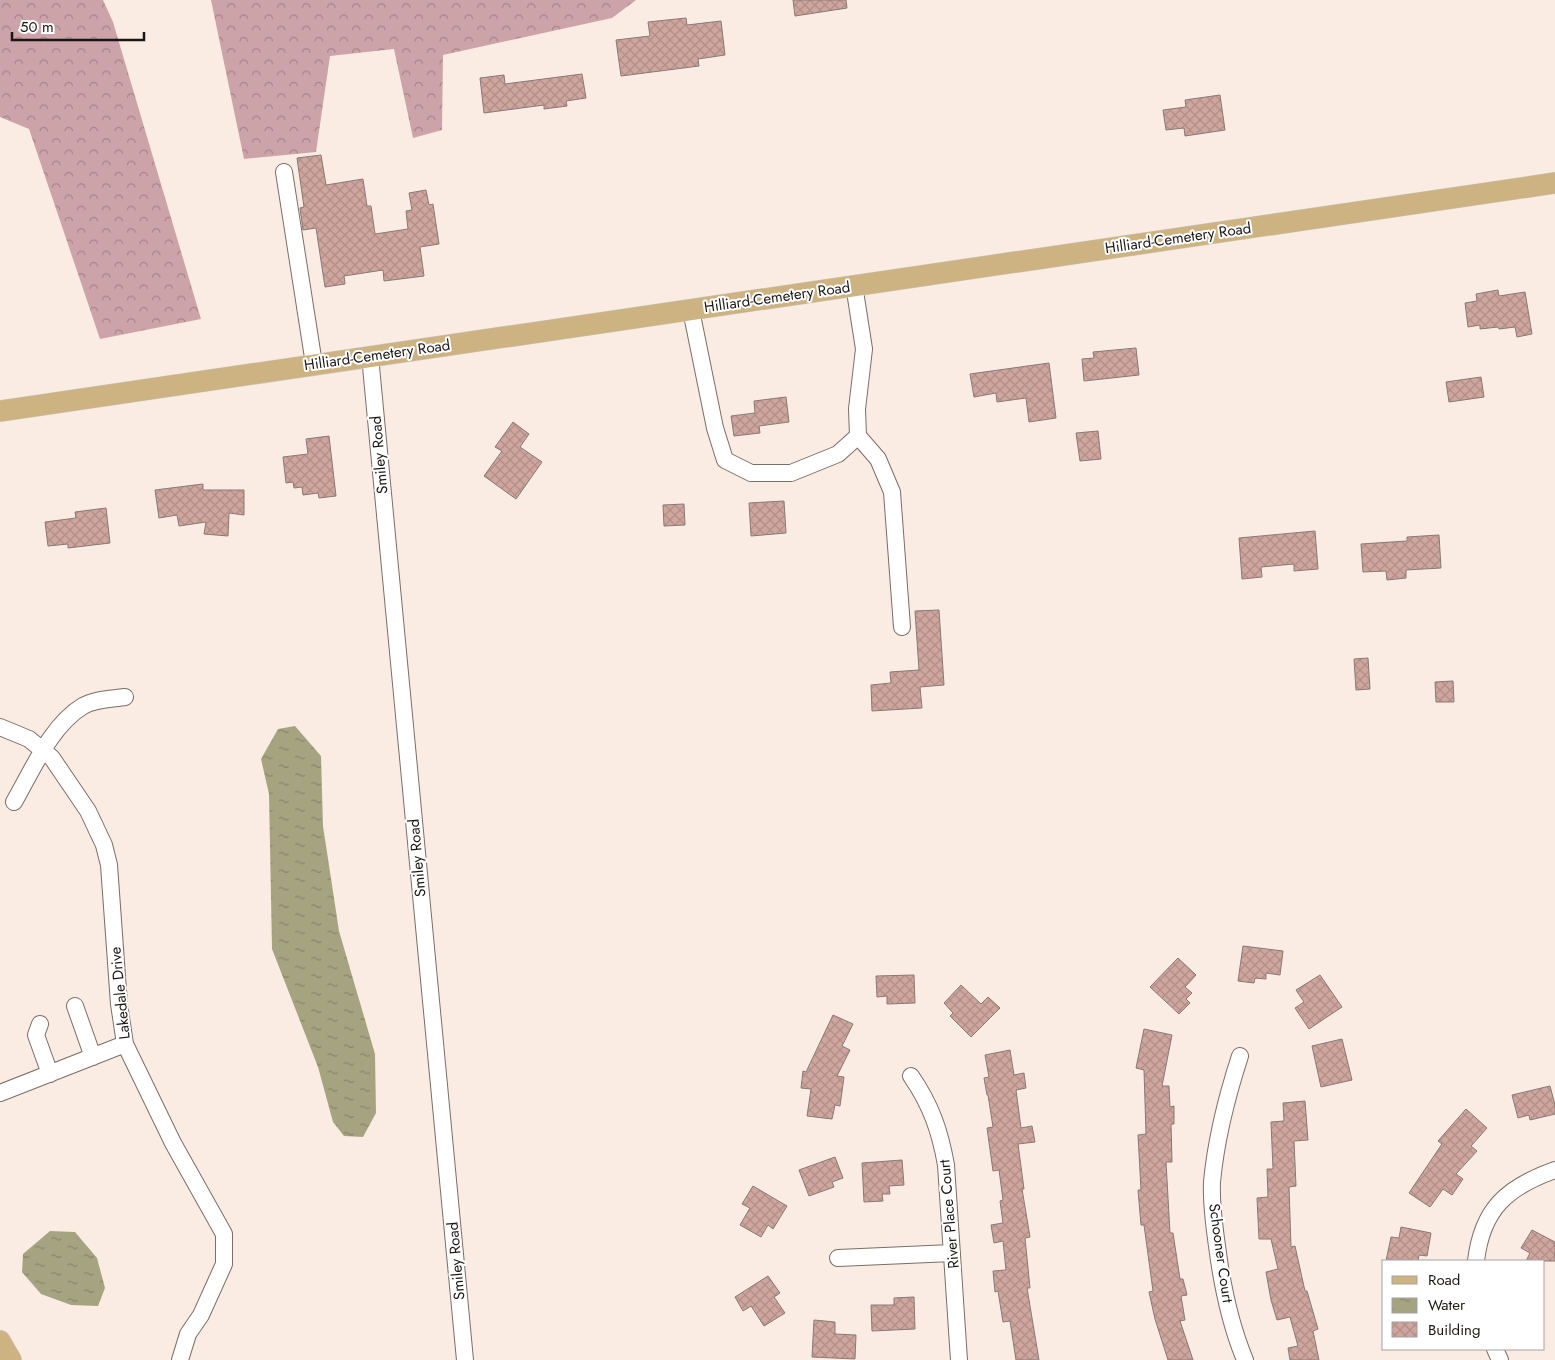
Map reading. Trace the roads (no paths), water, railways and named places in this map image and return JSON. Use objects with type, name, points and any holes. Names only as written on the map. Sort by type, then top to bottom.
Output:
[{"type":"main road","name":"Hilliard-Cemetery Road","points":[[0,411],[1555,183]]},
{"type":"main road","points":[[0,1341],[11,1360]]},
{"type":"street","points":[[284,172],[314,364]]},
{"type":"street","points":[[854,286],[864,349],[857,409],[858,436],[878,459],[892,492],[902,627]]},
{"type":"street","points":[[691,310],[715,428],[725,460],[751,473],[791,473],[838,454],[858,436]]},
{"type":"street","name":"Smiley Road","points":[[370,356],[465,1360]]},
{"type":"street","points":[[14,802],[56,731],[72,715],[84,705],[125,697]]},
{"type":"street","name":"Lakedale Drive","points":[[0,728],[29,739],[52,758],[88,811],[104,845],[109,866],[119,1004],[125,1044],[173,1143],[224,1234],[224,1264],[201,1315],[188,1334],[180,1360]]},
{"type":"street","points":[[75,1006],[93,1057]]},
{"type":"street","points":[[34,1030],[50,1074]]},
{"type":"street","points":[[0,1093],[125,1044]]},
{"type":"street","name":"Schooner Court","points":[[1240,1056],[1228,1094],[1212,1183],[1214,1224],[1221,1278],[1234,1334],[1245,1360]]},
{"type":"street","name":"River Place Court","points":[[911,1076],[924,1094],[940,1135],[946,1165],[959,1360]]},
{"type":"street","points":[[1476,1260],[1478,1245],[1486,1224],[1497,1205],[1518,1186],[1532,1178],[1555,1170]]},
{"type":"street","points":[[838,1258],[952,1253]]},
{"type":"water","points":[[295,726],[321,756],[323,826],[339,931],[375,1054],[376,1113],[363,1137],[344,1136],[333,1122],[318,1067],[272,949],[269,794],[261,759],[278,729]]},
{"type":"water","points":[[50,1231],[75,1232],[97,1258],[105,1288],[98,1306],[71,1305],[41,1294],[22,1272],[23,1254]]}]
